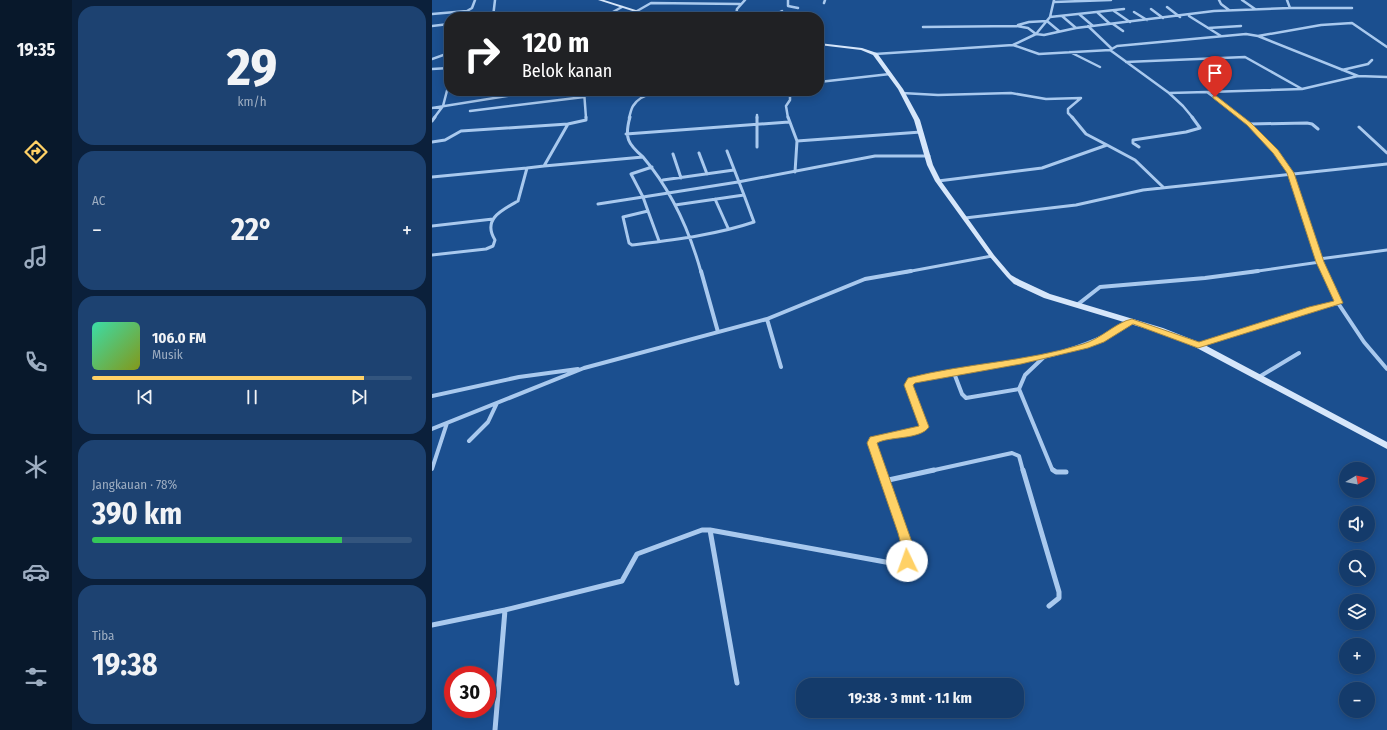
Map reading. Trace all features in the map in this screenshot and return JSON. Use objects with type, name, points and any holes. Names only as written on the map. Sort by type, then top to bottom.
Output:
[{"type":"street","points":[[458,12],[470,10],[475,0]]},
{"type":"street","points":[[493,12],[494,0]]},
{"type":"street","points":[[600,0],[640,12]]},
{"type":"street","points":[[736,12],[740,4],[745,0]]},
{"type":"street","points":[[788,0],[788,6],[798,8]]},
{"type":"street","points":[[824,45],[862,49],[876,54],[1013,45],[1036,34],[1050,17],[1054,1],[1111,0]]},
{"type":"street","points":[[1219,0],[1220,4],[1229,10]]},
{"type":"street","points":[[1242,0],[1256,9]]},
{"type":"street","points":[[1287,0],[1290,8]]},
{"type":"street","points":[[637,11],[649,3],[740,4]]},
{"type":"street","points":[[613,12],[622,7]]},
{"type":"street","points":[[1167,7],[1180,16]]},
{"type":"street","points":[[923,27],[1017,26],[1028,28],[1036,34],[1044,35],[1088,26],[1229,10],[1352,8]]},
{"type":"street","points":[[1050,17],[1124,9]]},
{"type":"street","points":[[1151,9],[1163,18]]},
{"type":"street","points":[[1114,11],[1130,22]]},
{"type":"street","points":[[1097,12],[1123,31]]},
{"type":"street","points":[[1134,12],[1147,20]]},
{"type":"street","points":[[432,14],[444,13]]},
{"type":"street","points":[[1079,14],[1093,26]]},
{"type":"street","points":[[1189,15],[1221,36]]},
{"type":"street","points":[[1062,16],[1076,28]]},
{"type":"street","points":[[1017,26],[1029,22],[1047,21],[1059,31]]},
{"type":"street","points":[[1258,36],[1321,25],[1352,23],[1387,47]]},
{"type":"street","points":[[432,26],[444,25]]},
{"type":"street","points":[[1088,26],[1110,49],[1169,93],[1183,106],[1200,127],[1199,129],[1133,140],[1133,143],[1139,147]]},
{"type":"street","points":[[1207,28],[1241,26]]},
{"type":"street","points":[[1236,27],[1246,34]]},
{"type":"street","points":[[1013,45],[1036,54],[1110,49],[1117,46],[1246,34],[1258,36],[1358,76],[1387,78]]},
{"type":"street","points":[[1069,52],[1100,67]]},
{"type":"street","points":[[876,54],[902,94],[922,132],[932,171],[964,218],[1009,276],[1017,282],[1047,296],[1132,321],[1198,345],[1387,446]]},
{"type":"street","points":[[432,59],[444,55]]},
{"type":"street","points":[[1126,62],[1246,57],[1302,89]]},
{"type":"street","points":[[1342,70],[1368,64],[1372,60]]},
{"type":"street","points":[[432,69],[444,68]]},
{"type":"street","points":[[824,81],[890,74]]},
{"type":"street","points":[[1169,93],[1302,89],[1358,76]]},
{"type":"street","points":[[1207,92],[1249,124],[1275,152],[1291,173],[1320,261],[1338,303],[1364,342],[1387,369]]},
{"type":"street","points":[[902,94],[1011,93],[1046,99],[1081,98],[1076,104],[1068,109],[1068,113],[1086,134],[1135,160],[1162,188]]},
{"type":"street","points":[[432,121],[443,106],[446,96]]},
{"type":"street","points":[[432,108],[507,96]]},
{"type":"street","points":[[646,96],[633,106],[626,134],[630,146],[643,157],[663,180],[690,235],[718,332]]},
{"type":"street","points":[[790,96],[790,100],[786,106],[789,122],[796,141],[794,172]]},
{"type":"street","points":[[432,142],[445,140],[461,131],[568,124],[586,120],[584,97],[470,111]]},
{"type":"street","points":[[757,115],[757,147]]},
{"type":"street","points":[[626,134],[789,122]]},
{"type":"street","points":[[1249,124],[1310,123],[1318,129]]},
{"type":"street","points":[[544,166],[568,124]]},
{"type":"street","points":[[1359,127],[1387,153]]},
{"type":"street","points":[[796,141],[922,132]]},
{"type":"street","points":[[938,181],[1042,168],[1107,145]]},
{"type":"street","points":[[648,210],[623,217],[629,243],[635,245],[659,241],[754,222],[727,151]]},
{"type":"street","points":[[699,153],[707,174]]},
{"type":"street","points":[[672,154],[681,178]]},
{"type":"street","points":[[598,204],[738,182],[875,156],[929,156]]},
{"type":"street","points":[[432,177],[643,157]]},
{"type":"street","points":[[964,218],[1076,204],[1134,191],[1291,173],[1387,164]]},
{"type":"street","points":[[652,167],[632,174],[643,197],[659,241]]},
{"type":"street","points":[[432,226],[492,219],[518,201],[527,168]]},
{"type":"street","points":[[663,180],[734,170]]},
{"type":"street","points":[[675,205],[744,195]]},
{"type":"street","points":[[715,199],[728,228]]},
{"type":"street","points":[[432,255],[486,249],[493,246],[495,240],[489,228],[492,219]]},
{"type":"street","points":[[1077,305],[1100,287],[1205,278],[1387,250]]},
{"type":"street","points":[[432,429],[584,368],[767,319],[865,279],[992,256]]},
{"type":"street","points":[[1198,345],[1312,309],[1338,303]]},
{"type":"street","points":[[767,319],[781,367]]},
{"type":"street","points":[[432,625],[505,610],[622,581],[637,554],[693,533],[710,530],[903,564],[908,559],[908,548],[884,481],[872,440],[923,428],[924,424],[909,383],[914,380],[1045,356],[1085,346],[1101,340],[1132,321]]},
{"type":"street","points":[[1259,377],[1299,353]]},
{"type":"street","points":[[1045,356],[1036,366],[1024,375],[1019,383],[1019,389],[1052,469],[1056,472],[1066,472]]},
{"type":"street","points":[[432,396],[519,377],[584,368]]},
{"type":"street","points":[[954,373],[962,394],[966,398],[1019,389]]},
{"type":"street","points":[[469,441],[488,422],[497,403]]},
{"type":"street","points":[[432,469],[447,423]]},
{"type":"street","points":[[884,481],[982,459],[1012,453],[1017,454],[1021,463],[1059,592],[1059,598],[1049,606]]},
{"type":"street","points":[[710,530],[737,683]]},
{"type":"street","points":[[495,730],[505,610]]},
{"type":"route","points":[[907,561],[908,548],[904,533],[884,481],[872,446],[872,440],[920,430],[924,427],[909,385],[910,381],[1021,361],[1085,346],[1101,340],[1122,329],[1132,321],[1198,345],[1238,331],[1312,309],[1338,303],[1320,262],[1291,173],[1275,152],[1249,124],[1215,97]]}]
